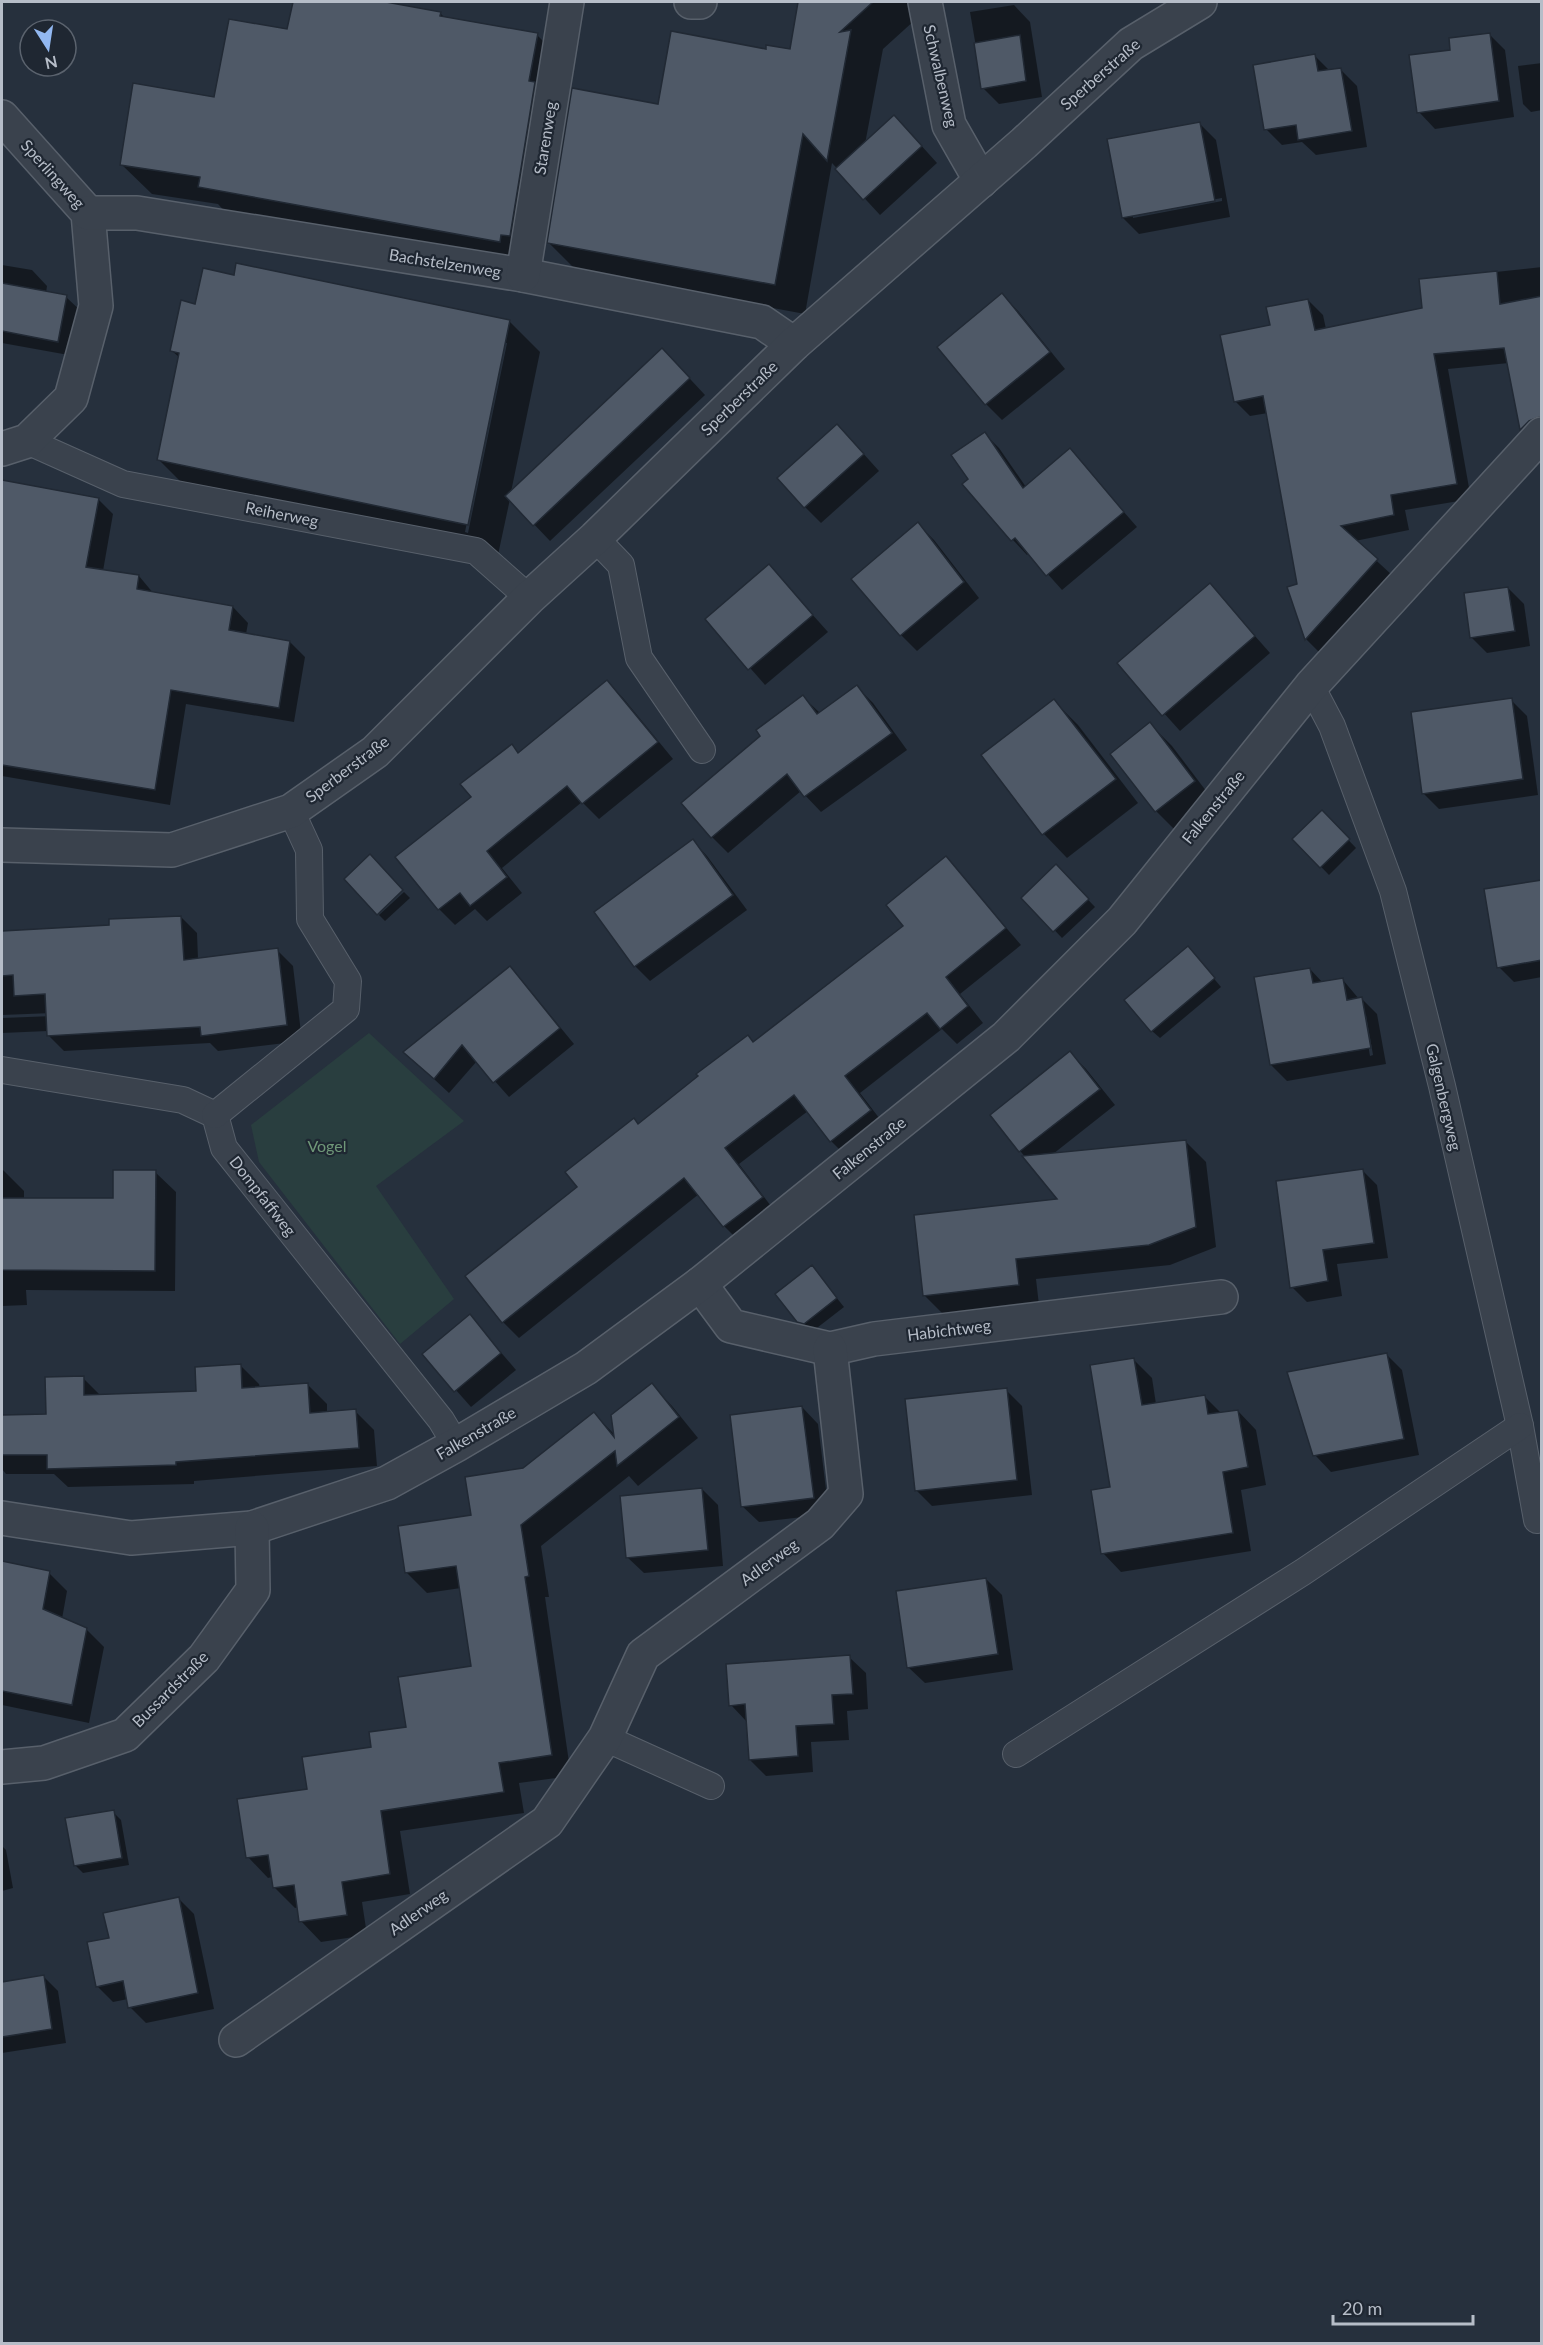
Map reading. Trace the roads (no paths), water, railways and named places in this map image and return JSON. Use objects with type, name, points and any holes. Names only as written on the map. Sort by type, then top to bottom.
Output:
[{"type":"street","name":"Starenweg","points":[[523,275],[567,2]]},
{"type":"street","points":[[691,2],[700,2]]},
{"type":"street","name":"Schwalbenweg","points":[[925,2],[949,125],[981,180]]},
{"type":"street","name":"Sperberstraße","points":[[2,845],[172,850],[291,811],[375,752],[529,598],[595,538],[794,344],[981,180],[1131,44],[1200,2]]},
{"type":"street","name":"Sperlingweg","points":[[2,117],[88,213],[96,306],[71,398],[14,445]]},
{"type":"street","name":"Bachstelzenweg","points":[[88,213],[137,213],[523,275],[762,322],[794,344]]},
{"type":"street","name":"Falkenstraße","points":[[2,1518],[131,1538],[252,1528],[387,1483],[586,1368],[700,1284],[1006,1037],[1122,921],[1311,686],[1538,446]]},
{"type":"street","name":"Habichtweg","points":[[700,1284],[731,1326],[830,1349],[874,1339],[1221,1297]]},
{"type":"street","name":"Adlerweg","points":[[236,2040],[547,1821],[605,1738],[643,1655],[820,1524],[846,1494],[830,1349]]},
{"type":"street","name":"Bussardstraße","points":[[2,1767],[44,1763],[125,1735],[204,1658],[253,1590],[252,1528]]},
{"type":"lane","name":"Reiherweg","points":[[14,445],[123,484],[476,551],[529,598]]},
{"type":"lane","points":[[595,538],[621,565],[639,658],[702,750]]},
{"type":"lane","name":"Galgenbergweg","points":[[1311,686],[1332,726],[1393,891],[1442,1086],[1520,1426],[1537,1520]]},
{"type":"lane","name":"Sperberstraße","points":[[215,1115],[346,1010],[348,981],[310,919],[309,850],[291,811]]},
{"type":"lane","points":[[2,1070],[183,1100],[215,1115]]},
{"type":"lane","name":"Dompfaffweg","points":[[215,1115],[224,1148],[441,1420],[456,1445]]},
{"type":"lane","points":[[1016,1754],[1303,1572],[1520,1426]]},
{"type":"lane","points":[[605,1738],[711,1786]]},
{"type":"park label","name":"Vogel","points":[[327,1146]]}]
